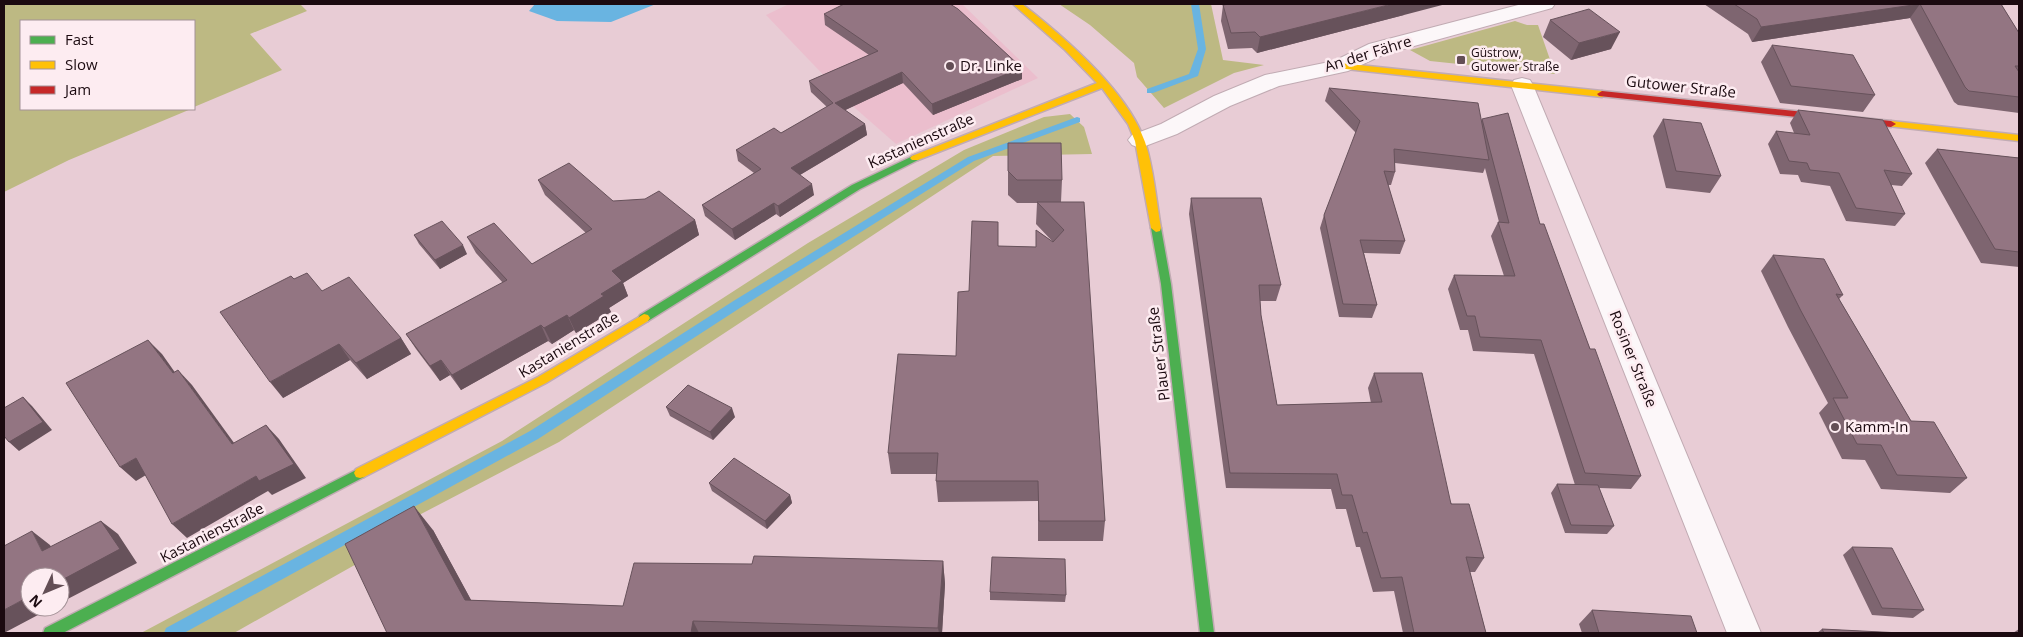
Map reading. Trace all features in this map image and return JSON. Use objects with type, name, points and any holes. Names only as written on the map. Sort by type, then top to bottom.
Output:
[{"type":"street","name":"Plauer Straße","points":[[1017,4],[1041,22],[1103,84],[1124,111],[1140,140],[1166,284],[1207,633]]},
{"type":"street","name":"An der Fähre","points":[[1140,140],[1169,129],[1222,101],[1273,80],[1340,66],[1377,50],[1545,4]]},
{"type":"street","name":"Gutower Straße","points":[[1340,66],[2019,138]]},
{"type":"street","name":"Kastanienstraße","points":[[50,633],[542,380],[856,187],[891,168],[940,146],[1103,84]]},
{"type":"street","name":"Rosiner Straße","points":[[1522,85],[1744,633]]},
{"type":"shaded area","points":[[4,4],[300,4],[307,11],[250,34],[282,70],[195,107],[195,20],[20,20],[20,110],[189,110],[69,160],[4,192]]},
{"type":"shaded area","points":[[789,4],[962,4],[1038,78],[896,144],[855,108],[766,15]]},
{"type":"shaded area","points":[[1059,4],[1211,4],[1223,60],[1264,65],[1234,73],[1164,108],[1137,77],[1134,63],[1090,25]]},
{"type":"shaded area","points":[[1515,21],[1527,25],[1538,25],[1555,74],[1430,61],[1410,50]]},
{"type":"shaded area","points":[[1070,114],[1084,127],[1092,154],[993,156],[559,442],[354,549],[360,562],[234,633],[141,633],[502,441],[808,243],[964,150],[1044,117]]},
{"type":"water","points":[[535,4],[656,4],[611,22],[557,21],[529,11]]},
{"type":"building","points":[[844,4],[950,4],[958,9],[1022,68],[932,104],[902,72],[835,103],[865,124],[791,168],[812,184],[778,206],[774,203],[732,229],[702,205],[761,169],[736,150],[774,128],[781,133],[833,103],[809,81],[878,51],[824,14]]},
{"type":"building","points":[[1392,4],[1260,37],[1255,32],[1231,33],[1223,5]]},
{"type":"building","points":[[1734,4],[1920,4],[1761,27],[1757,19]]},
{"type":"building","points":[[1920,4],[2001,4],[2019,33],[2019,66],[2015,66],[2019,72],[2019,97],[1969,91],[1965,87]]},
{"type":"building","points":[[1589,9],[1620,32],[1579,43],[1550,20]]},
{"type":"building","points":[[1772,45],[1853,55],[1875,95],[1791,86]]},
{"type":"building","points":[[1329,88],[1478,103],[1489,160],[1394,149],[1395,172],[1384,171],[1405,241],[1360,240],[1377,305],[1343,304],[1324,215],[1360,121]]},
{"type":"building","points":[[1798,110],[1883,120],[1912,174],[1884,170],[1905,214],[1856,208],[1839,173],[1810,170],[1807,163],[1789,161],[1776,131],[1810,135]]},
{"type":"building","points":[[1508,113],[1540,224],[1544,224],[1590,349],[1595,349],[1641,476],[1585,473],[1541,340],[1480,337],[1475,316],[1467,316],[1454,275],[1515,276],[1498,222],[1509,223],[1482,119]]},
{"type":"building","points":[[1663,119],[1701,123],[1721,176],[1676,171]]},
{"type":"building","points":[[1008,143],[1061,143],[1062,180],[1017,180],[1008,171]]},
{"type":"building","points":[[1937,149],[2019,158],[2019,252],[1995,249]]},
{"type":"building","points":[[569,163],[613,201],[645,199],[659,191],[695,220],[612,271],[622,281],[601,294],[604,296],[569,318],[567,315],[544,328],[541,325],[452,375],[441,360],[430,366],[406,334],[507,280],[467,237],[494,223],[532,264],[592,229],[538,180]]},
{"type":"building","points":[[1191,198],[1261,198],[1281,285],[1259,285],[1261,315],[1277,405],[1382,402],[1374,373],[1422,373],[1451,504],[1469,504],[1484,558],[1466,557],[1486,633],[1414,633],[1402,577],[1381,578],[1367,532],[1363,533],[1352,495],[1342,495],[1337,474],[1230,473]]},
{"type":"building","points":[[1037,202],[1084,202],[1105,521],[1039,521],[1038,481],[936,481],[938,453],[888,453],[898,354],[956,356],[958,292],[969,291],[972,221],[998,222],[998,246],[1036,247],[1036,230],[1053,242],[1064,230]]},
{"type":"building","points":[[442,221],[463,245],[435,260],[414,235]]},
{"type":"building","points":[[1773,255],[1824,259],[1843,295],[1836,294],[1911,421],[1934,422],[1967,478],[1897,475],[1881,445],[1857,444],[1833,398],[1848,398]]},
{"type":"building","points":[[307,273],[322,291],[349,277],[401,338],[356,363],[339,344],[270,382],[220,312],[291,276],[294,279]]},
{"type":"building","points":[[148,340],[173,373],[178,370],[232,444],[266,425],[294,464],[259,481],[256,476],[172,524],[136,458],[120,467],[66,383]]},
{"type":"building","points":[[688,385],[732,408],[710,432],[666,407]]},
{"type":"building","points":[[23,397],[43,422],[9,442],[4,436],[4,408]]},
{"type":"building","points":[[734,458],[790,495],[765,521],[709,483]]},
{"type":"building","points":[[1557,484],[1598,485],[1614,526],[1571,525]]},
{"type":"building","points":[[414,506],[465,600],[623,606],[634,563],[752,564],[754,556],[943,561],[938,628],[693,621],[691,633],[387,633],[345,544]]},
{"type":"building","points":[[101,521],[120,549],[70,576],[70,567],[20,567],[20,601],[4,610],[4,546],[32,531],[42,551]]},
{"type":"building","points":[[1852,547],[1892,548],[1924,610],[1882,608]]},
{"type":"building","points":[[992,557],[1065,559],[1066,595],[990,592]]},
{"type":"building","points":[[1592,610],[1691,616],[1697,633],[1599,633]]},
{"type":"building","points":[[1822,629],[1901,633],[1824,633]]},
{"type":"waterway","points":[[1150,91],[1193,76],[1202,49],[1195,4]]},
{"type":"waterway","points":[[171,633],[534,435],[739,303],[971,159],[1077,120]]},
{"type":"traffic: fast","points":[[644,318],[856,187],[915,158]]},
{"type":"traffic: fast","points":[[1156,228],[1166,284],[1207,633]]},
{"type":"traffic: fast","points":[[50,633],[360,473]]},
{"type":"traffic: slow","points":[[1017,4],[1088,67],[1121,106],[1133,124],[1140,141],[1145,162],[1156,228]]},
{"type":"traffic: slow","points":[[1340,66],[1602,94]]},
{"type":"traffic: slow","points":[[915,158],[1103,84]]},
{"type":"traffic: slow","points":[[1891,124],[2019,138]]},
{"type":"traffic: slow","points":[[360,473],[542,380],[644,318]]},
{"type":"traffic: jam","points":[[1602,94],[1891,124]]},
{"type":"place","name":"Güstrow, Gutower Straße","points":[[1461,60]]},
{"type":"place","name":"Dr. Linke","points":[[950,66]]},
{"type":"place","name":"Kamm-In","points":[[1835,427]]}]
